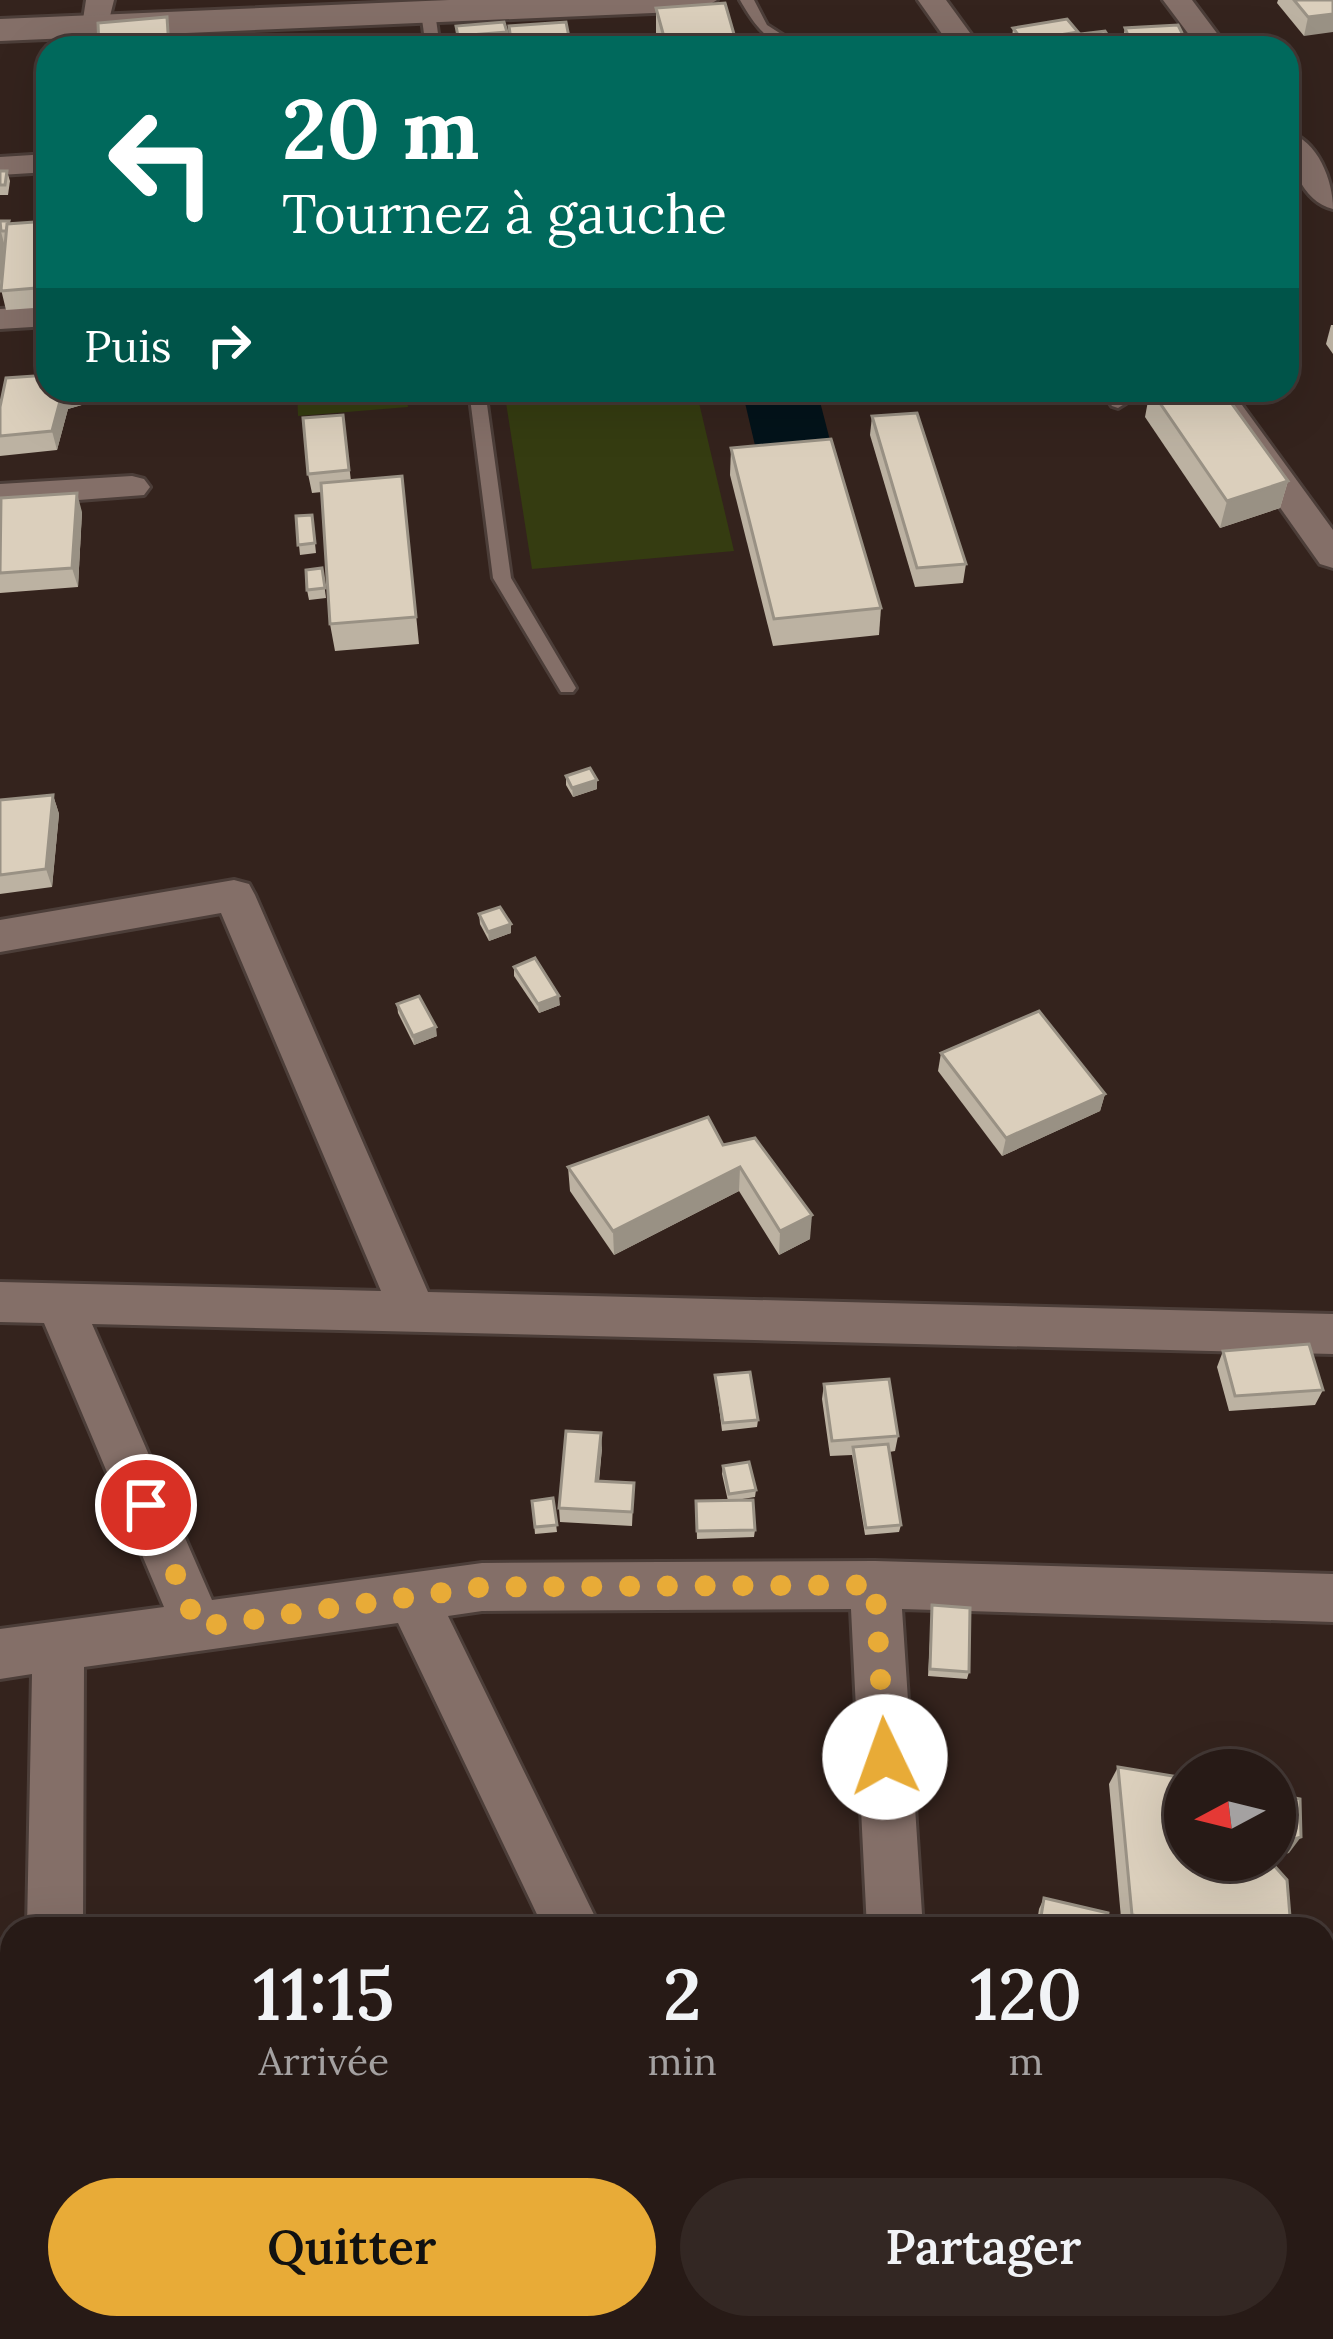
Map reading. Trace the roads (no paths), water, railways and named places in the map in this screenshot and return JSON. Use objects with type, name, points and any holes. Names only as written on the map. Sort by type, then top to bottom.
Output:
[{"type":"street","points":[[0,30],[98,13],[380,7],[430,30],[699,0]]},
{"type":"street","points":[[932,0],[958,36]]},
{"type":"street","points":[[1177,0],[1205,36]]},
{"type":"street","points":[[1299,156],[1333,200]]},
{"type":"street","points":[[0,166],[36,164]]},
{"type":"street","points":[[0,319],[36,317]]},
{"type":"street","points":[[1223,402],[1330,544]]},
{"type":"street","points":[[0,496],[132,487]]},
{"type":"street","points":[[0,936],[234,895],[413,1312]]},
{"type":"street","points":[[0,1301],[1333,1334]]},
{"type":"street","points":[[59,1303],[198,1627]]},
{"type":"street","points":[[875,1585],[894,1917]]},
{"type":"street","points":[[0,1654],[482,1587],[875,1585],[1333,1598]]},
{"type":"street","points":[[412,1597],[567,1917]]},
{"type":"street","points":[[55,1917],[58,1646]]},
{"type":"lane","points":[[747,0],[762,27],[777,36]]},
{"type":"lane","points":[[479,402],[502,578],[568,688]]}]
